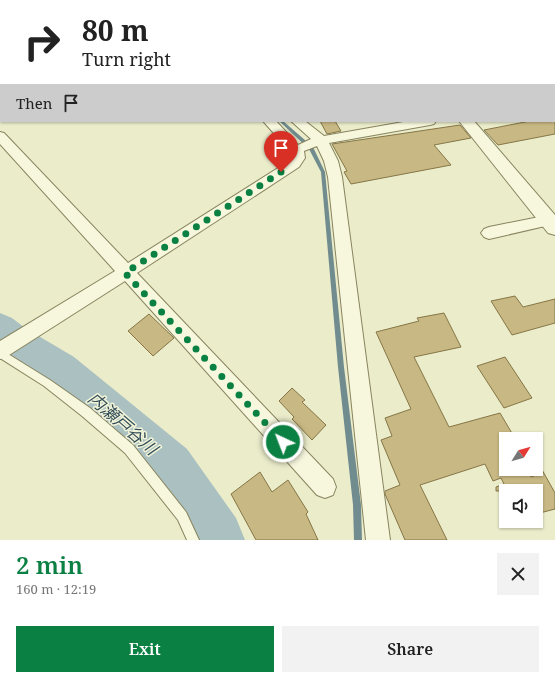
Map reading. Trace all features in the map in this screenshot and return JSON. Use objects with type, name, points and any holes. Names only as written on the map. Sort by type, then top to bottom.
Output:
[{"type":"street","points":[[0,352],[294,164],[299,158],[300,154],[270,122]]},
{"type":"street","points":[[298,122],[319,140],[331,161],[335,178],[378,540]]},
{"type":"street","points":[[296,150],[319,140],[424,122]]},
{"type":"street","points":[[467,122],[552,224]]},
{"type":"street","points":[[0,136],[125,273],[325,487]]},
{"type":"street","points":[[489,233],[552,224]]},
{"type":"lane","points":[[0,352],[47,382],[86,412],[129,449],[182,516],[193,540]]},
{"type":"building","points":[[321,122],[336,122],[341,131],[327,134]]},
{"type":"building","points":[[525,122],[555,122],[555,134],[498,145],[484,130]]},
{"type":"building","points":[[460,125],[471,138],[434,145],[451,165],[351,184],[344,172],[347,171],[332,144]]},
{"type":"building","points":[[515,296],[523,307],[555,299],[555,323],[512,335],[491,301]]},
{"type":"building","points":[[444,313],[461,347],[414,357],[449,427],[500,413],[511,432],[499,432],[499,476],[543,476],[543,472],[555,493],[555,509],[543,512],[543,484],[504,484],[501,478],[493,481],[485,464],[420,485],[447,540],[405,540],[385,494],[385,491],[400,485],[381,440],[392,436],[385,418],[411,409],[376,332],[419,321],[417,318]]},
{"type":"building","points":[[149,314],[174,338],[153,356],[128,331]]},
{"type":"building","points":[[505,357],[532,398],[504,408],[477,366]]},
{"type":"building","points":[[292,388],[305,400],[302,402],[326,425],[312,440],[292,419],[294,417],[279,401]]},
{"type":"building","points":[[260,472],[272,492],[288,480],[308,512],[306,514],[318,540],[256,540],[231,494]]},
{"type":"building","points":[[499,486],[499,491],[496,491],[496,487]]},
{"type":"waterway","points":[[282,122],[311,148],[323,172],[341,367],[357,505],[358,540]]},
{"type":"waterway","name":"内瀬戸谷川","points":[[0,329],[12,339],[61,369],[172,464],[220,534],[222,540]]},
{"type":"route","points":[[281,172],[125,273],[283,442]]}]
